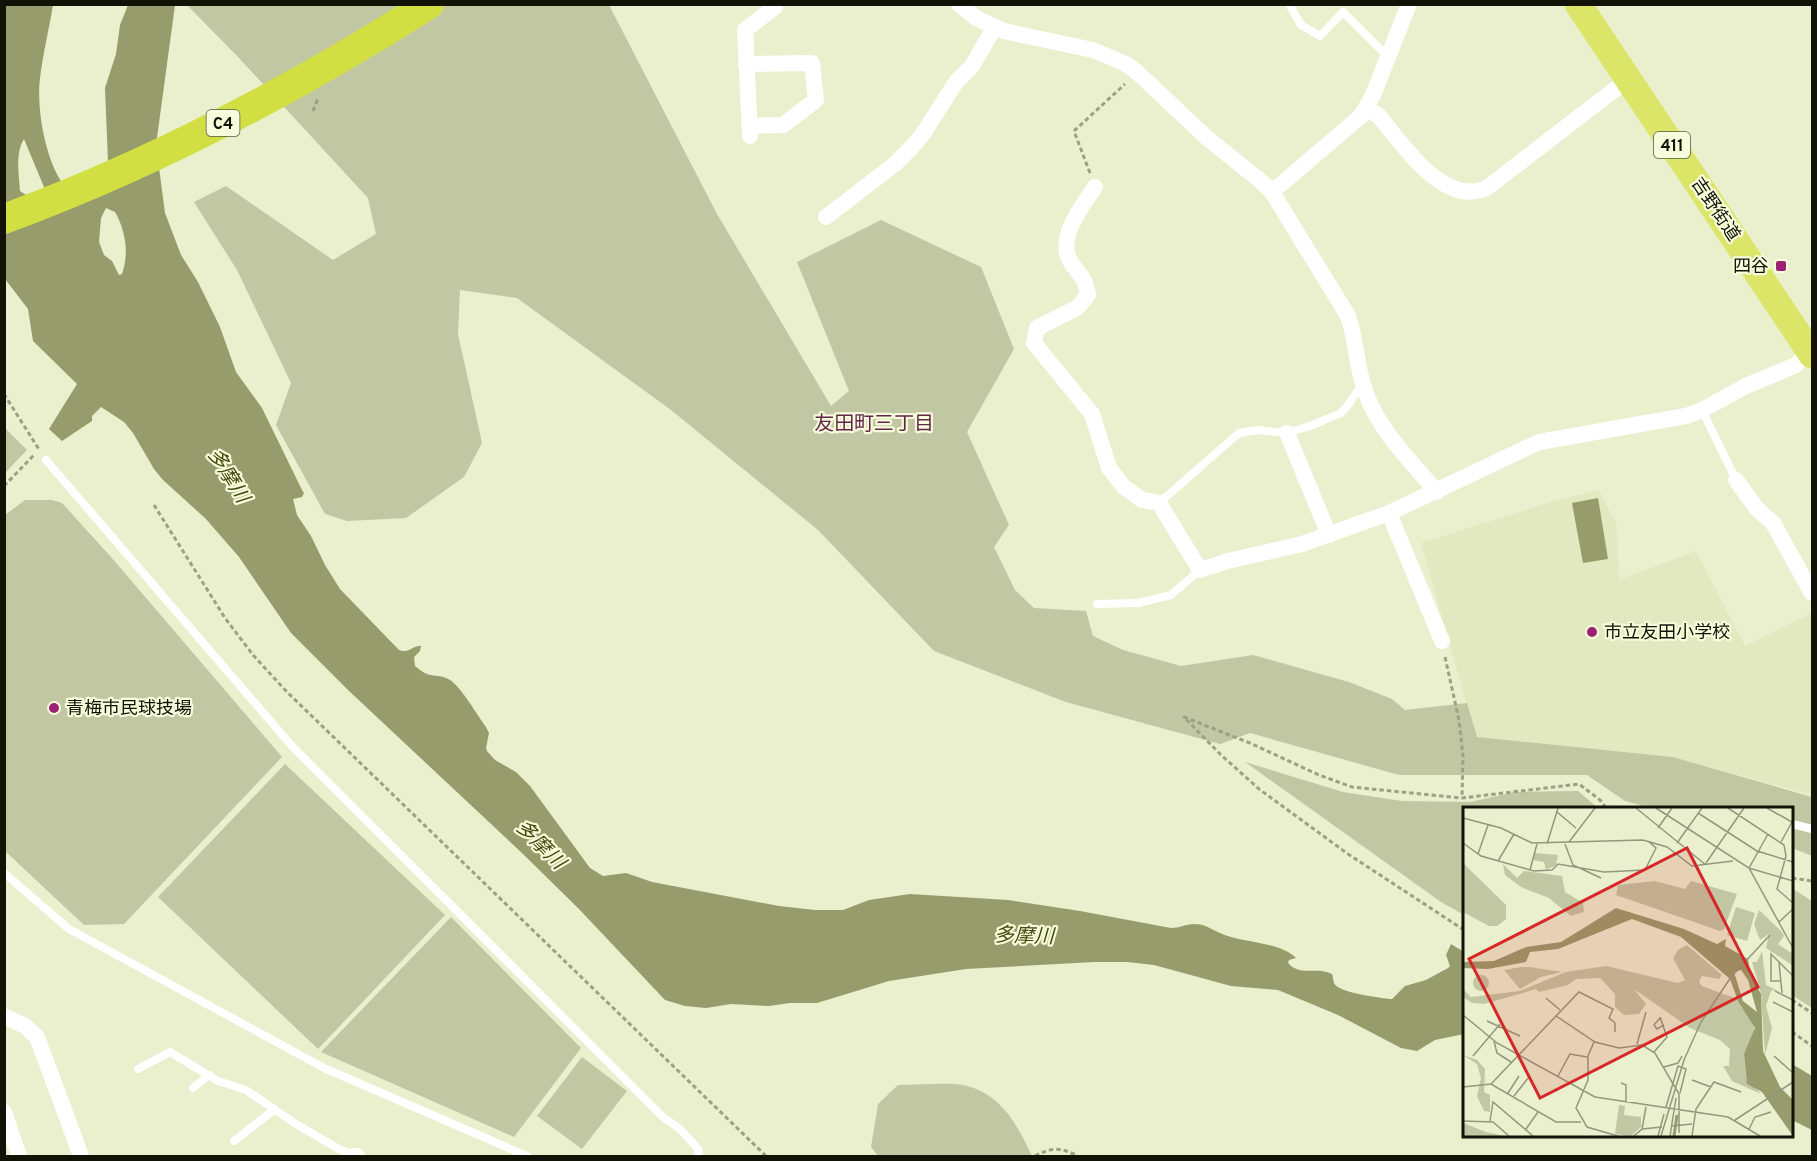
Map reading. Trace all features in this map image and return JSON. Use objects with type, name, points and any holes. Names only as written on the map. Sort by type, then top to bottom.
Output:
[{"type":"highway","name":"C4","points":[[4,208],[139,151],[250,98],[311,64],[408,4]]},
{"type":"highway","name":"C4","points":[[4,219],[80,188],[254,107],[382,34],[429,4]]},
{"type":"highway","name":"吉野街道","points":[[1578,4],[1811,351]]},
{"type":"street","points":[[746,64],[812,63],[816,100],[783,125],[750,131],[746,64],[745,30],[775,7],[775,4]]},
{"type":"street","points":[[959,4],[976,18],[994,28],[1027,38],[1093,50],[1125,64],[1138,73],[1207,138],[1272,192],[1341,301],[1353,329],[1362,384],[1371,404],[1386,429],[1437,492]]},
{"type":"street","points":[[1272,192],[1345,132],[1366,109],[1409,4]]},
{"type":"street","points":[[826,217],[895,164],[910,149],[923,134],[956,82],[972,66],[994,28]]},
{"type":"street","points":[[1366,109],[1378,115],[1432,176],[1461,191],[1472,193],[1488,187],[1627,80]]},
{"type":"street","points":[[1095,187],[1071,224],[1066,248],[1069,259],[1085,279],[1088,295],[1077,308],[1037,328],[1034,343],[1092,414],[1109,468],[1124,487],[1142,500],[1160,503],[1200,570],[1227,561],[1302,544],[1389,513],[1539,442],[1669,420],[1702,410],[1740,389],[1796,365],[1811,351]]},
{"type":"street","points":[[1287,433],[1329,535]]},
{"type":"street","points":[[1736,480],[1757,509],[1773,523],[1812,593]]},
{"type":"street","points":[[1389,513],[1442,640]]},
{"type":"street","points":[[4,1016],[25,1026],[37,1037],[81,1156]]},
{"type":"street","points":[[4,1112],[19,1156]]},
{"type":"lane","points":[[1289,4],[1301,25],[1320,36],[1343,12],[1388,57]]},
{"type":"lane","points":[[1160,503],[1239,433],[1258,430],[1287,433],[1341,413],[1362,384]]},
{"type":"lane","points":[[1702,410],[1736,480]]},
{"type":"lane","points":[[46,460],[291,745],[663,1116],[680,1129],[699,1150],[698,1156]]},
{"type":"lane","points":[[1097,604],[1138,603],[1171,595],[1200,570]]},
{"type":"lane","points":[[1793,824],[1812,829]]},
{"type":"lane","points":[[4,873],[69,929],[314,1062],[526,1156]]},
{"type":"lane","points":[[138,1069],[170,1052],[218,1081],[246,1090],[337,1148],[356,1156]]},
{"type":"lane","points":[[193,1088],[209,1075]]},
{"type":"lane","points":[[234,1141],[275,1109]]},
{"type":"path","points":[[1095,187],[1074,131],[1138,73]]},
{"type":"path","points":[[4,394],[46,460]]},
{"type":"path","points":[[4,486],[39,449]]},
{"type":"path","points":[[154,505],[225,618],[253,655],[287,692],[766,1156]]},
{"type":"path","points":[[1442,640],[1459,720],[1463,756],[1462,798]]},
{"type":"path","points":[[1463,929],[1348,854],[1258,789],[1184,717],[1352,787],[1462,798],[1579,784],[1605,807]]},
{"type":"path","points":[[1793,878],[1812,881]]},
{"type":"path","points":[[1793,1001],[1812,1013]]},
{"type":"path","points":[[1793,1033],[1812,1046]]},
{"type":"path","points":[[1035,1156],[1050,1149],[1064,1149],[1078,1156]]},
{"type":"shaded area","points":[[187,5],[609,5],[717,214],[831,406],[849,391],[797,262],[881,220],[981,267],[1014,349],[967,432],[1009,525],[994,547],[1015,590],[1034,608],[1086,611],[1093,636],[1123,650],[1181,666],[1253,655],[1349,682],[1392,699],[1405,710],[1467,703],[1477,737],[1673,757],[1812,797],[1812,856],[1793,848],[1793,807],[1647,807],[1625,801],[1587,775],[1399,775],[1250,733],[1220,744],[1066,702],[934,651],[818,530],[671,410],[517,298],[460,290],[458,334],[482,443],[464,477],[406,518],[347,521],[325,514],[276,425],[291,383],[237,270],[194,202],[226,186],[333,260],[376,234],[368,198]]},
{"type":"shaded area","points":[[5,428],[27,450],[4,473]]},
{"type":"shaded area","name":"市立友田小学校","points":[[1599,490],[1617,526],[1619,580],[1696,551],[1745,646],[1810,614],[1812,617],[1812,795],[1673,757],[1476,737],[1421,543],[1558,500]]},
{"type":"shaded area","points":[[25,500],[52,500],[62,503],[282,757],[124,924],[84,925],[5,851],[5,515]]},
{"type":"shaded area","points":[[1245,762],[1343,792],[1402,801],[1470,802],[1515,792],[1578,791],[1597,807],[1463,807],[1463,914],[1441,902]]},
{"type":"shaded area","points":[[285,764],[445,915],[318,1049],[158,897]]},
{"type":"shaded area","points":[[1793,889],[1812,901],[1812,1008],[1793,996]]},
{"type":"shaded area","points":[[451,917],[581,1048],[514,1137],[321,1052]]},
{"type":"shaded area","points":[[582,1057],[627,1091],[582,1149],[537,1116]]},
{"type":"shaded area","points":[[949,1084],[979,1090],[999,1104],[1015,1123],[1032,1156],[878,1156],[871,1147],[878,1104],[898,1085]]},
{"type":"water","name":"多摩川","points":[[5,5],[53,5],[40,78],[41,121],[53,166],[67,189],[108,162],[105,88],[116,54],[120,25],[128,5],[175,5],[156,145],[165,213],[181,255],[198,282],[220,327],[236,372],[262,408],[304,493],[302,497],[293,499],[297,515],[340,589],[399,650],[406,651],[421,646],[420,651],[414,657],[415,666],[430,675],[450,680],[459,689],[489,733],[487,751],[495,760],[516,772],[530,786],[590,868],[603,876],[626,873],[652,882],[779,906],[815,910],[843,910],[869,900],[910,894],[1008,900],[1171,928],[1198,924],[1228,936],[1280,948],[1296,958],[1289,960],[1288,963],[1298,970],[1326,972],[1332,974],[1334,983],[1343,989],[1389,999],[1392,999],[1405,986],[1426,980],[1448,968],[1450,966],[1446,955],[1451,944],[1463,951],[1463,1034],[1435,1040],[1417,1051],[1401,1048],[1338,1015],[1278,990],[1231,986],[1154,965],[1127,962],[966,969],[889,981],[817,1003],[769,1006],[731,1004],[706,1008],[685,1006],[665,1000],[523,854],[348,690],[291,633],[239,557],[206,519],[163,480],[124,422],[101,407],[92,416],[92,421],[62,441],[49,429],[77,384],[33,341],[28,309],[5,279]],"holes":[[[24,139],[44,187],[26,195],[20,191],[19,151]],[[106,208],[115,212],[124,235],[126,251],[122,274],[119,275],[112,261],[104,255],[99,242],[101,218]]]},
{"type":"water","points":[[1598,498],[1608,559],[1583,563],[1572,503]]},
{"type":"water","points":[[1793,1065],[1812,1076],[1812,1130],[1793,1120]]},
{"type":"place","name":"四谷","points":[[1781,266]]},
{"type":"place","name":"市立友田小学校","points":[[1592,632]]},
{"type":"place","name":"青梅市民球技場","points":[[54,708]]},
{"type":"district","name":"友田町三丁目","points":[[874,423]]}]
